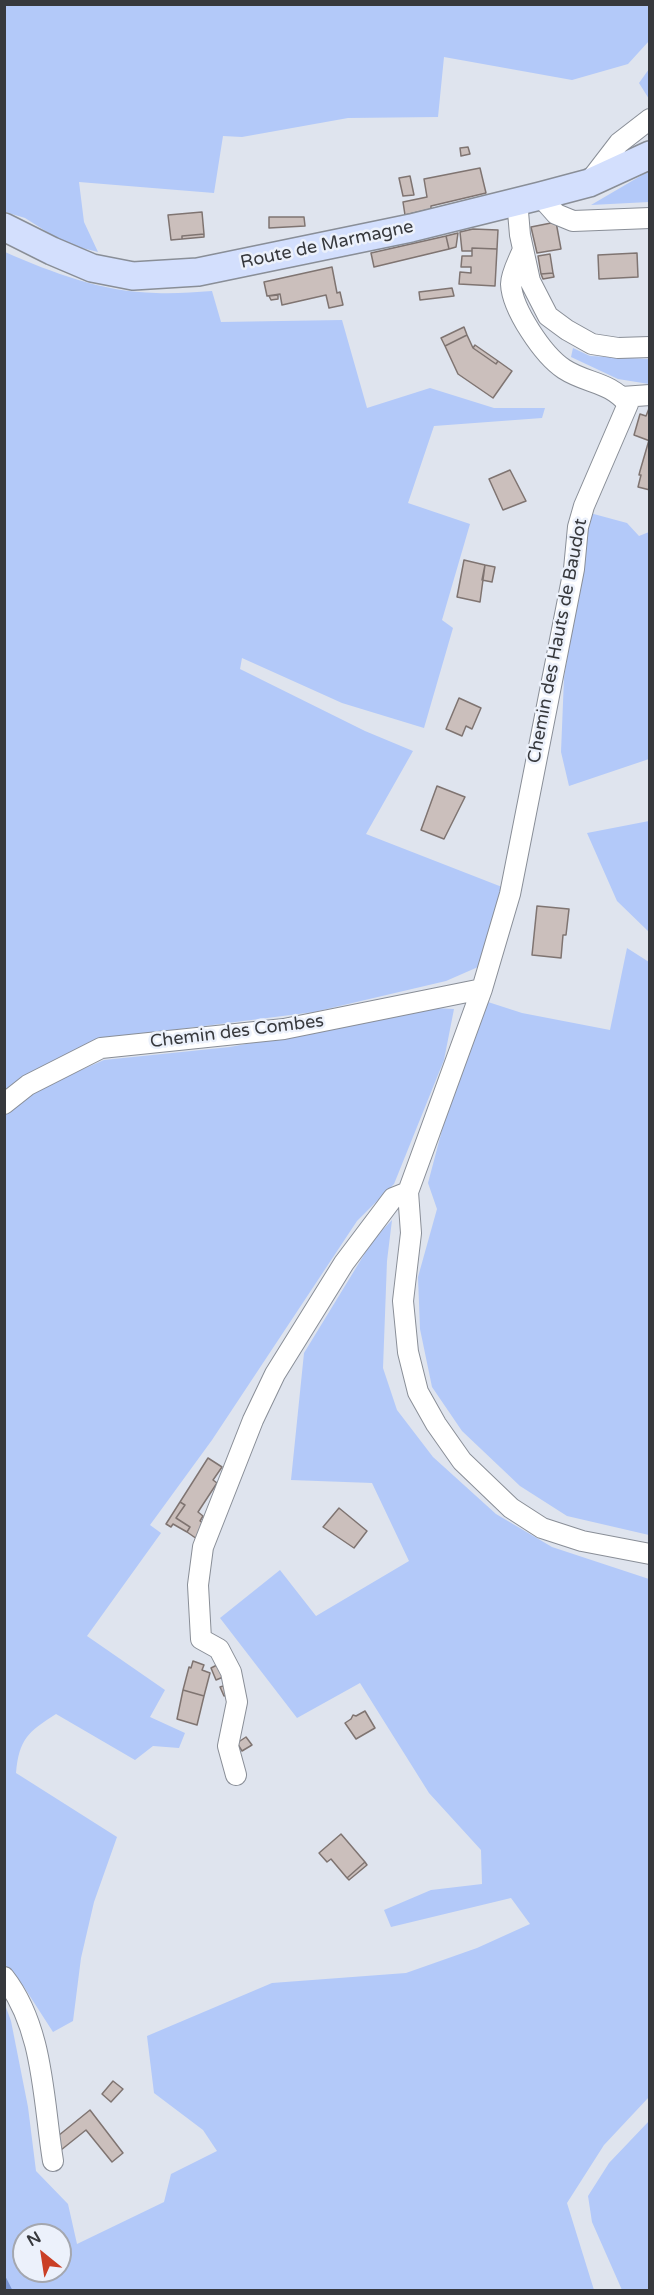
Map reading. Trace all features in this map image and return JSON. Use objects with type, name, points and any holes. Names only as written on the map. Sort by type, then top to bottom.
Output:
[{"type":"street","points":[[589,183],[619,143],[650,119]]},
{"type":"street","name":"Route de Marmagne","points":[[4,227],[92,268],[133,276],[198,272],[411,228],[589,183],[650,154]]},
{"type":"street","points":[[650,218],[573,221],[529,198],[523,249],[511,283],[519,313],[542,348],[564,369],[618,392],[622,397],[650,395]]},
{"type":"street","points":[[523,249],[530,280],[548,316],[592,344],[618,348],[650,347]]},
{"type":"street","name":"Chemin des Hauts de Baudot","points":[[482,989],[510,894],[570,590],[578,527],[584,506],[628,404],[622,397]]},
{"type":"street","points":[[482,989],[408,1192],[411,1233],[403,1301],[408,1352],[418,1392],[436,1424],[462,1461],[511,1508],[542,1528],[582,1541],[650,1554]]},
{"type":"street","name":"Chemin des Combes","points":[[4,1104],[28,1085],[101,1048],[284,1029],[482,989]]},
{"type":"street","points":[[236,1775],[228,1746],[237,1701],[231,1671],[219,1649],[201,1639],[198,1585],[203,1547],[253,1420],[275,1374],[344,1263],[375,1220],[393,1198],[408,1192]]},
{"type":"street","points":[[4,1977],[17,1994],[32,2031],[42,2080],[53,2161]]},
{"type":"shaded area","points":[[4,5],[649,5],[649,41],[628,64],[572,80],[444,57],[438,117],[348,118],[242,137],[223,136],[214,193],[79,182],[84,222],[98,252],[66,244],[25,218],[5,212]]},
{"type":"shaded area","points":[[649,69],[650,98],[649,99],[639,83]]},
{"type":"shaded area","points":[[649,171],[649,202],[591,205]]},
{"type":"shaded area","points":[[5,252],[60,274],[117,289],[163,293],[212,291],[221,322],[342,320],[367,408],[430,388],[494,408],[545,408],[542,418],[434,426],[408,503],[470,524],[442,620],[453,628],[424,728],[342,703],[242,658],[240,669],[365,731],[413,751],[366,834],[502,887],[478,967],[446,981],[314,1012],[110,1038],[5,1094]]},
{"type":"shaded area","points":[[573,348],[590,356],[649,359],[649,384],[618,379],[571,357]]},
{"type":"shaded area","points":[[590,513],[627,523],[639,536],[649,532],[649,759],[569,786],[561,752],[564,678]]},
{"type":"shaded area","points":[[650,821],[649,932],[617,901],[587,833]]},
{"type":"shaded area","points":[[627,948],[649,962],[649,1535],[567,1516],[520,1486],[462,1431],[432,1387],[420,1329],[418,1277],[437,1209],[428,1183],[446,1115],[488,1002],[522,1013],[610,1030]]},
{"type":"shaded area","points":[[434,1008],[454,1009],[444,1060],[394,1184],[357,1221],[212,1440],[150,1525],[161,1533],[87,1636],[165,1690],[150,1717],[185,1733],[179,1748],[153,1746],[135,1760],[56,1714],[32,1732],[20,1752],[16,1773],[117,1837],[94,1902],[81,1958],[73,2021],[53,2032],[24,1987],[5,1964],[4,1114],[35,1090],[104,1060],[230,1047]]},
{"type":"shaded area","points":[[392,1220],[387,1261],[383,1368],[397,1410],[433,1457],[496,1514],[552,1547],[649,1579],[649,2097],[604,2145],[567,2203],[594,2290],[5,2290],[4,2002],[11,2021],[28,2107],[36,2171],[68,2204],[77,2244],[164,2202],[171,2174],[217,2151],[203,2130],[154,2093],[147,2036],[272,1983],[406,1973],[477,1948],[530,1924],[511,1898],[391,1927],[384,1910],[431,1890],[482,1884],[481,1850],[429,1793],[360,1683],[297,1718],[220,1618],[280,1570],[316,1616],[409,1561],[372,1483],[291,1480],[304,1353],[373,1240]]},
{"type":"shaded area","points":[[649,2121],[649,2290],[622,2290],[592,2222],[588,2196],[609,2163]]},
{"type":"building","points":[[468,147],[470,154],[461,156],[460,148]]},
{"type":"building","points":[[480,168],[486,193],[431,206],[431,209],[405,215],[403,202],[427,197],[424,179]]},
{"type":"building","points":[[410,176],[414,195],[403,196],[399,178]]},
{"type":"building","points":[[202,212],[204,234],[182,236],[182,239],[171,240],[168,215]]},
{"type":"building","points":[[269,217],[304,217],[305,226],[269,228]]},
{"type":"building","points":[[556,222],[561,249],[537,253],[531,227]]},
{"type":"building","points":[[473,229],[498,230],[497,249],[472,248],[472,251],[462,251],[460,232]]},
{"type":"building","points":[[458,233],[456,247],[449,249],[446,236]]},
{"type":"building","points":[[204,234],[204,237],[182,239],[182,236]]},
{"type":"building","points":[[446,236],[449,249],[374,267],[371,253]]},
{"type":"building","points":[[472,248],[497,249],[495,286],[459,284],[460,272],[471,273],[471,267],[461,267],[462,256],[472,256]]},
{"type":"building","points":[[637,253],[638,277],[599,279],[598,255]]},
{"type":"building","points":[[550,254],[553,273],[541,274],[538,256]]},
{"type":"building","points":[[332,267],[337,293],[340,292],[343,305],[329,308],[326,295],[282,305],[280,294],[267,296],[264,282]]},
{"type":"building","points":[[553,273],[554,277],[543,279],[541,274]]},
{"type":"building","points":[[452,288],[454,296],[420,300],[419,292]]},
{"type":"building","points":[[278,295],[278,299],[271,300],[269,296]]},
{"type":"building","points":[[464,327],[467,335],[445,346],[441,338]]},
{"type":"building","points":[[467,335],[473,348],[496,364],[498,361],[512,371],[493,398],[458,374],[445,346]]},
{"type":"building","points":[[475,345],[498,361],[496,364],[473,348]]},
{"type":"building","points":[[650,406],[650,441],[634,435],[640,414],[646,416]]},
{"type":"building","points":[[650,441],[650,490],[638,487]]},
{"type":"building","points":[[510,470],[526,501],[503,510],[489,479]]},
{"type":"building","points":[[464,560],[485,565],[480,602],[457,597]]},
{"type":"building","points":[[485,565],[495,567],[492,582],[482,580]]},
{"type":"building","points":[[459,698],[481,708],[472,729],[466,726],[462,736],[446,729]]},
{"type":"building","points":[[437,786],[465,797],[444,839],[421,830]]},
{"type":"building","points":[[537,906],[569,909],[561,958],[532,955]]},
{"type":"building","points":[[208,1458],[222,1467],[213,1480],[217,1483],[198,1512],[203,1516],[200,1521],[206,1525],[197,1539],[187,1532],[190,1527],[176,1518],[185,1505],[180,1502]]},
{"type":"building","points":[[180,1502],[185,1505],[176,1518],[190,1527],[187,1532],[173,1524],[171,1527],[166,1524]]},
{"type":"building","points":[[339,1508],[367,1531],[354,1548],[323,1527]]},
{"type":"building","points":[[193,1661],[204,1665],[202,1670],[210,1673],[204,1696],[183,1690],[189,1667],[191,1668]]},
{"type":"building","points":[[221,1663],[228,1675],[216,1680],[211,1668]]},
{"type":"building","points":[[230,1684],[232,1693],[224,1696],[220,1687]]},
{"type":"building","points":[[183,1690],[204,1696],[197,1725],[177,1719]]},
{"type":"building","points":[[365,1711],[375,1728],[356,1739],[345,1723],[353,1715],[356,1716]]},
{"type":"building","points":[[246,1737],[252,1745],[242,1751],[237,1743]]},
{"type":"building","points":[[341,1834],[365,1862],[347,1878],[331,1859],[327,1862],[319,1853]]},
{"type":"building","points":[[365,1862],[367,1865],[349,1880],[347,1878]]},
{"type":"building","points":[[113,2081],[123,2089],[111,2102],[102,2094]]},
{"type":"building","points":[[90,2110],[123,2153],[112,2162],[86,2130],[61,2150],[53,2140]]},
{"type":"waterway","points":[[4,2280],[9,2290]]}]
